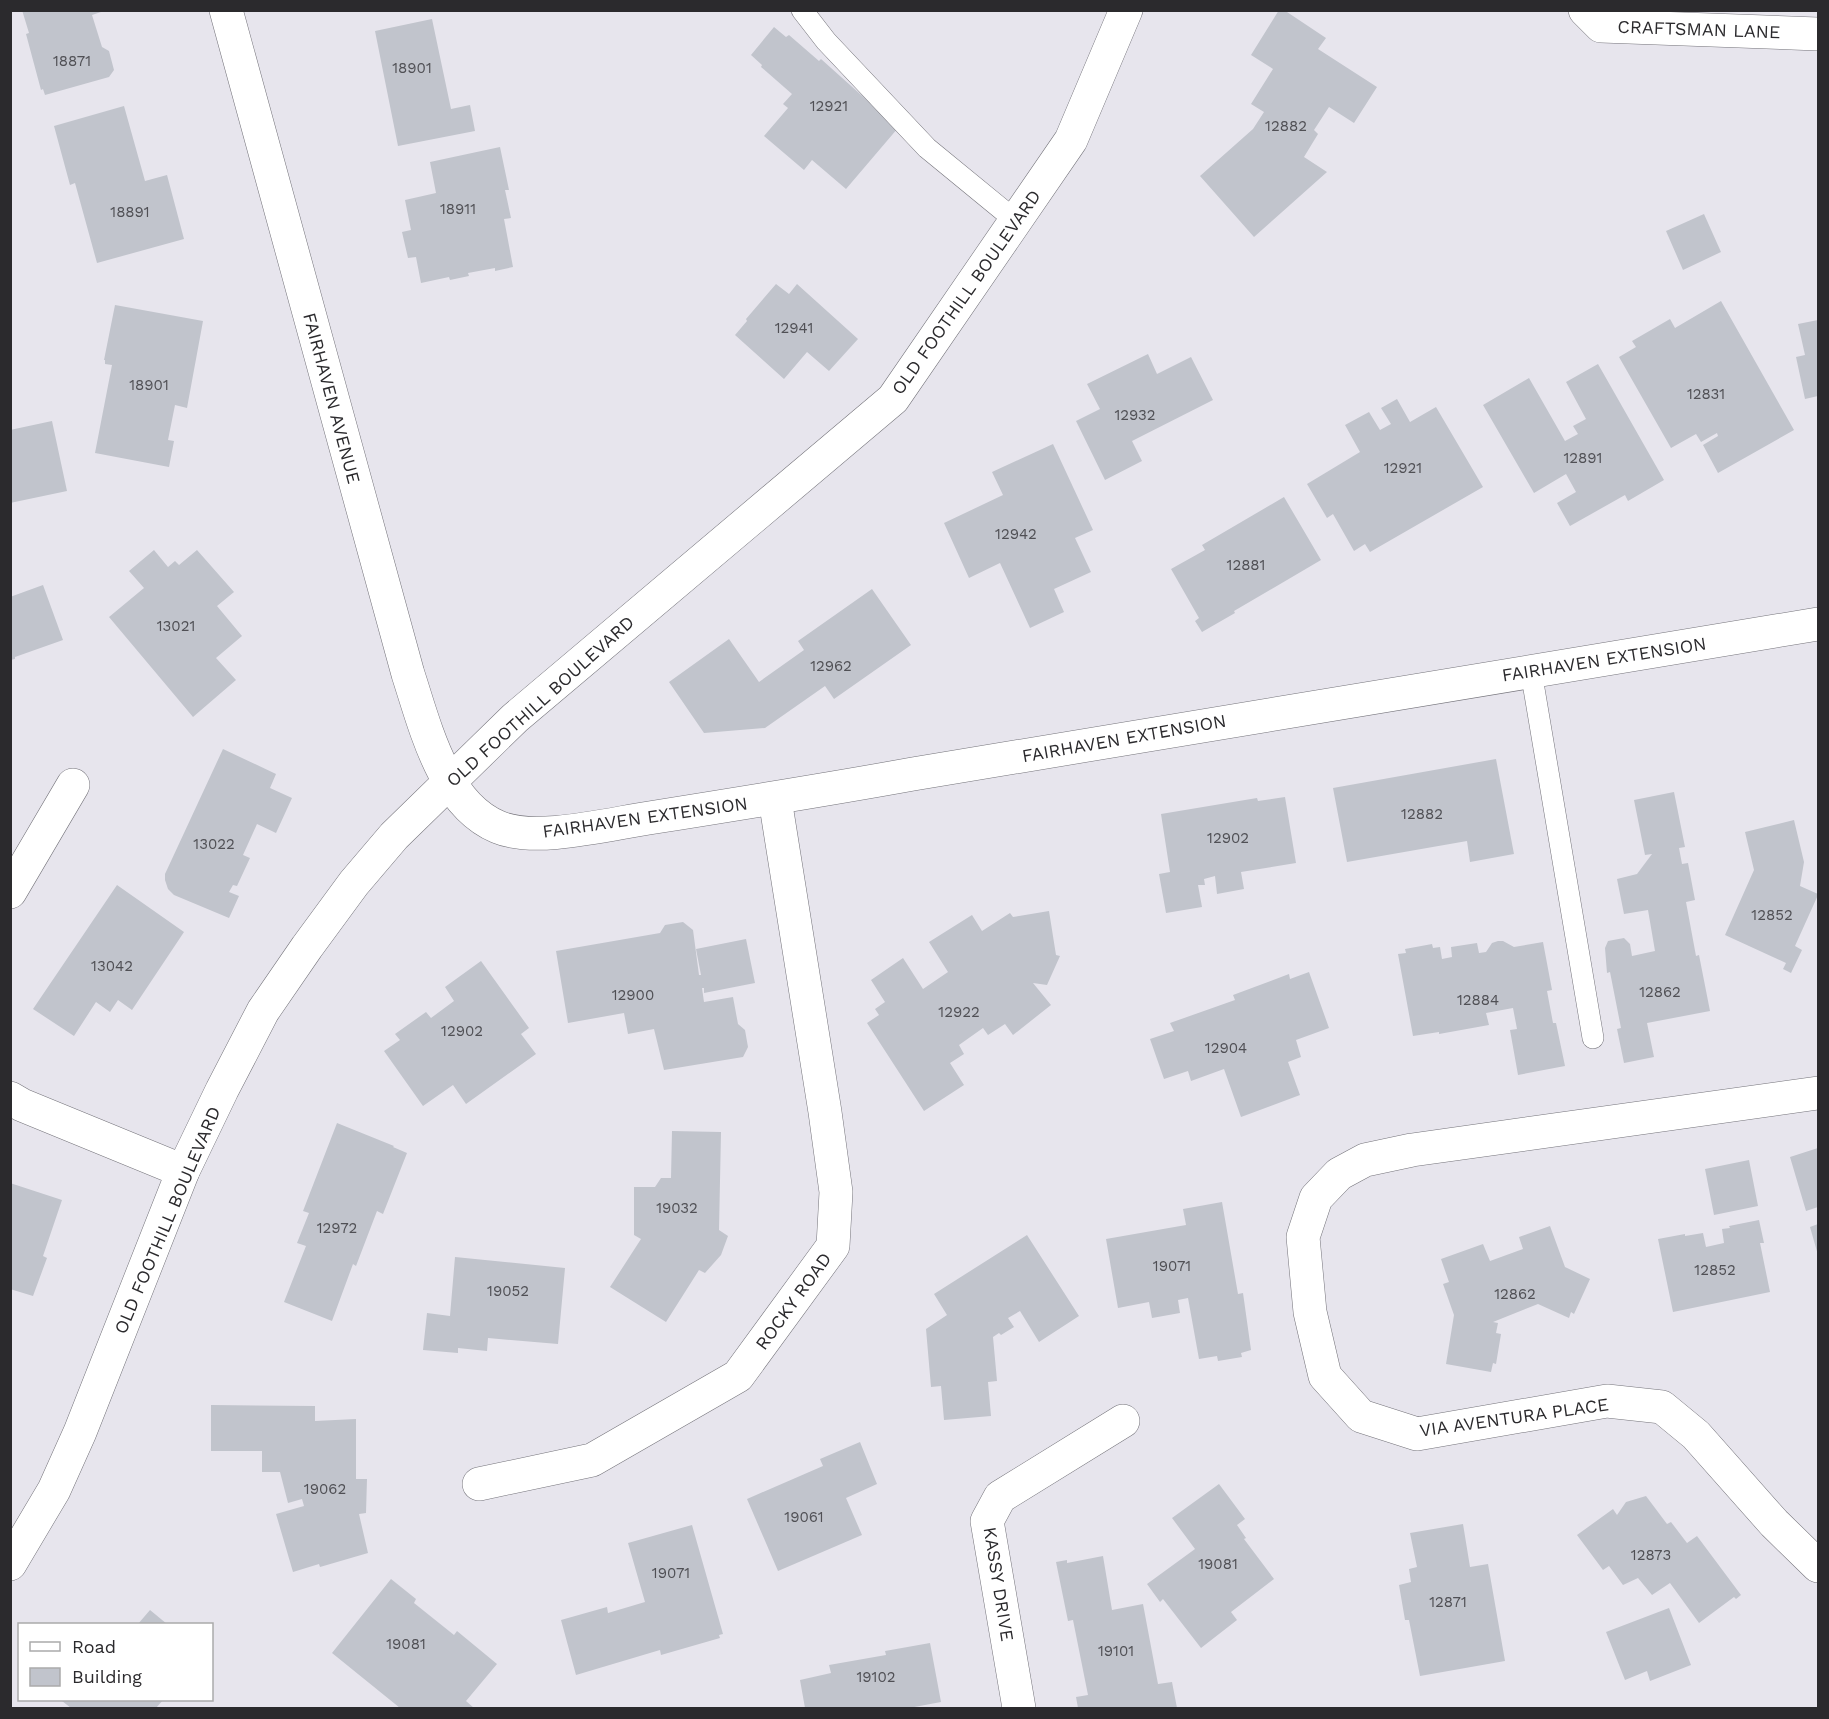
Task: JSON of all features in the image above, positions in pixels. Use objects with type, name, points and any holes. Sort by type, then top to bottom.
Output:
[{"type":"street","name":"FAIRHAVEN AVENUE","points":[[226,10],[408,674],[429,737],[448,782]]},
{"type":"street","name":"OLD FOOTHILL BOULEVARD","points":[[10,1564],[54,1490],[80,1432],[183,1171],[263,1011],[307,946],[354,883],[394,836],[515,718],[893,399],[1071,140],[1126,10]]},
{"type":"street","name":"CRAFTSMAN LANE","points":[[1585,10],[1600,26],[1818,34]]},
{"type":"street","name":"FAIRHAVEN EXTENSION","points":[[448,782],[477,816],[501,829],[542,834],[775,799],[1055,750],[1818,624]]},
{"type":"street","points":[[10,892],[73,785]]},
{"type":"street","name":"ROCKY ROAD","points":[[479,1484],[592,1460],[738,1376],[832,1246],[836,1192],[775,799]]},
{"type":"street","name":"VIA AVENTURA PLACE","points":[[1818,1093],[1412,1150],[1365,1160],[1339,1174],[1316,1198],[1303,1237],[1310,1312],[1325,1376],[1361,1416],[1417,1434],[1607,1401],[1662,1407],[1696,1435],[1774,1523],[1818,1566]]},
{"type":"street","points":[[10,1098],[183,1171]]},
{"type":"street","name":"KASSY DRIVE","points":[[1019,1708],[987,1521],[1000,1497],[1123,1421]]},
{"type":"lane","points":[[802,10],[826,41],[927,148],[1016,221]]},
{"type":"lane","points":[[1531,671],[1593,1038]]},
{"type":"building","points":[[22,10],[107,10],[92,15],[102,47],[109,51],[114,70],[109,77],[45,95],[43,89],[41,90]]},
{"type":"building","points":[[1279,10],[1284,10],[1326,38],[1318,49],[1377,87],[1354,123],[1329,107],[1314,130],[1318,134],[1304,157],[1327,172],[1254,237],[1200,176],[1253,129],[1264,112],[1251,104],[1273,69],[1251,55]]},
{"type":"building","points":[[432,19],[451,109],[470,105],[475,131],[398,146],[375,31]]},
{"type":"building","points":[[774,27],[786,37],[789,35],[819,61],[821,59],[898,128],[846,189],[812,160],[804,170],[764,136],[788,108],[783,104],[792,94],[761,67],[762,65],[751,55]]},
{"type":"building","points":[[124,106],[145,181],[167,175],[184,239],[97,263],[75,183],[70,185],[54,126]]},
{"type":"building","points":[[500,147],[509,190],[505,190],[511,218],[504,219],[513,267],[495,271],[495,268],[468,273],[469,276],[450,280],[449,277],[421,283],[416,257],[408,258],[402,232],[411,230],[405,200],[436,193],[430,162]]},
{"type":"building","points":[[1704,214],[1721,252],[1683,270],[1666,231]]},
{"type":"building","points":[[776,284],[789,294],[797,284],[858,339],[829,371],[807,352],[784,379],[735,335]]},
{"type":"building","points":[[1721,301],[1794,430],[1718,473],[1703,445],[1718,436],[1717,433],[1701,442],[1696,434],[1671,448],[1619,357],[1636,347],[1632,341],[1670,319],[1675,328]]},
{"type":"building","points":[[115,305],[203,321],[187,408],[175,405],[168,440],[174,441],[169,467],[95,453],[112,365],[105,364],[104,360]]},
{"type":"building","points":[[1818,320],[1818,396],[1805,399],[1796,357],[1805,355],[1798,324]]},
{"type":"building","points":[[1148,354],[1157,374],[1191,357],[1213,400],[1132,441],[1142,461],[1105,480],[1076,421],[1100,409],[1087,384]]},
{"type":"building","points":[[1598,364],[1664,480],[1628,501],[1625,495],[1570,526],[1557,503],[1576,492],[1566,474],[1534,493],[1483,405],[1529,378],[1565,441],[1578,434],[1573,426],[1586,419],[1566,382]]},
{"type":"building","points":[[1397,399],[1410,422],[1436,407],[1483,487],[1370,552],[1365,544],[1354,551],[1333,514],[1327,518],[1307,484],[1360,452],[1345,425],[1369,412],[1380,430],[1391,424],[1381,408]]},
{"type":"building","points":[[52,421],[67,491],[10,503],[10,430]]},
{"type":"building","points":[[1053,444],[1093,530],[1075,538],[1091,572],[1054,589],[1064,612],[1030,628],[1000,563],[969,578],[944,523],[1003,495],[992,472]]},
{"type":"building","points":[[1284,497],[1321,560],[1202,632],[1195,621],[1199,618],[1171,569],[1205,550],[1202,545]]},
{"type":"building","points":[[154,550],[168,567],[175,561],[179,565],[197,550],[234,592],[217,606],[242,636],[216,658],[236,680],[193,717],[109,617],[144,588],[129,571]]},
{"type":"building","points":[[43,585],[63,640],[10,660],[10,597]]},
{"type":"building","points":[[872,589],[911,645],[834,699],[825,686],[765,728],[704,733],[669,682],[729,639],[759,682],[804,650],[798,641]]},
{"type":"building","points":[[223,749],[276,774],[270,788],[292,798],[276,833],[257,824],[243,855],[250,858],[237,886],[233,885],[229,892],[239,896],[229,918],[174,895],[168,889],[165,880],[165,874]]},
{"type":"building","points":[[1496,759],[1514,854],[1470,862],[1467,841],[1347,862],[1333,788]]},
{"type":"building","points":[[1674,792],[1685,847],[1679,848],[1682,864],[1688,863],[1695,900],[1686,902],[1696,956],[1699,955],[1710,1011],[1647,1023],[1654,1057],[1624,1063],[1617,1029],[1621,1028],[1610,972],[1607,973],[1605,948],[1608,941],[1624,938],[1630,944],[1632,956],[1655,951],[1648,910],[1624,914],[1617,879],[1637,874],[1652,854],[1645,855],[1634,800]]},
{"type":"building","points":[[1285,797],[1296,863],[1241,872],[1244,889],[1217,894],[1215,876],[1204,879],[1205,885],[1198,885],[1202,907],[1166,913],[1159,874],[1170,872],[1161,814],[1257,798],[1258,801]]},
{"type":"building","points":[[1794,820],[1804,862],[1800,886],[1818,895],[1795,946],[1802,950],[1791,973],[1783,969],[1786,963],[1725,935],[1754,870],[1745,832]]},
{"type":"building","points":[[117,885],[184,932],[132,1010],[118,1000],[110,1012],[96,1002],[74,1036],[33,1009]]},
{"type":"building","points":[[1049,911],[1056,955],[1060,956],[1047,985],[1033,983],[1051,1005],[1013,1035],[1005,1024],[988,1035],[983,1028],[959,1045],[964,1054],[950,1063],[964,1085],[924,1111],[867,1023],[879,1015],[875,1009],[885,1002],[871,980],[903,958],[923,989],[948,972],[929,942],[972,915],[982,931],[1010,913],[1013,917]]},
{"type":"building","points":[[683,922],[693,930],[699,975],[701,975],[696,949],[746,939],[755,983],[704,993],[704,988],[702,988],[704,1002],[733,997],[738,1024],[745,1030],[748,1047],[743,1057],[664,1070],[654,1029],[628,1034],[624,1013],[568,1023],[556,951],[660,933],[665,925]]},
{"type":"building","points":[[1498,941],[1514,947],[1543,942],[1552,990],[1547,991],[1565,1066],[1518,1075],[1510,1030],[1517,1029],[1513,1008],[1486,1013],[1489,1025],[1413,1036],[1398,954],[1406,953],[1405,949],[1432,944],[1433,948],[1440,947],[1442,959],[1452,957],[1451,947],[1477,943],[1479,953],[1486,952],[1492,943]]},
{"type":"building","points":[[481,961],[529,1028],[521,1034],[536,1054],[466,1104],[453,1085],[423,1106],[384,1051],[400,1040],[395,1034],[426,1012],[431,1018],[454,1001],[445,987]]},
{"type":"building","points":[[1309,972],[1329,1028],[1296,1040],[1301,1057],[1288,1062],[1300,1095],[1241,1117],[1224,1069],[1191,1081],[1188,1071],[1164,1079],[1150,1039],[1174,1031],[1170,1023],[1235,1000],[1233,995],[1289,974],[1290,979]]},
{"type":"building","points":[[337,1123],[407,1153],[383,1214],[377,1211],[356,1266],[353,1264],[332,1321],[284,1302],[306,1246],[297,1243],[309,1213],[303,1211]]},
{"type":"building","points":[[672,1131],[721,1132],[719,1230],[728,1236],[721,1255],[705,1273],[699,1270],[666,1322],[610,1287],[641,1239],[634,1235],[634,1187],[655,1187],[661,1178],[671,1178]]},
{"type":"building","points":[[1818,1148],[1818,1207],[1806,1211],[1790,1157]]},
{"type":"building","points":[[1749,1160],[1758,1206],[1714,1215],[1705,1169]]},
{"type":"building","points":[[10,1183],[62,1200],[43,1256],[47,1258],[33,1296],[10,1289]]},
{"type":"building","points":[[1222,1202],[1238,1294],[1243,1293],[1251,1350],[1241,1353],[1242,1357],[1218,1361],[1217,1356],[1199,1359],[1188,1298],[1178,1300],[1180,1313],[1152,1318],[1149,1302],[1118,1308],[1106,1239],[1186,1225],[1183,1209]]},
{"type":"building","points":[[1759,1220],[1764,1243],[1760,1243],[1770,1292],[1673,1312],[1658,1239],[1703,1233],[1706,1247],[1724,1243],[1722,1229]]},
{"type":"building","points":[[1818,1224],[1818,1255],[1810,1227]]},
{"type":"building","points":[[1550,1226],[1565,1267],[1590,1279],[1574,1314],[1571,1312],[1569,1318],[1538,1304],[1493,1322],[1498,1323],[1496,1333],[1501,1334],[1496,1364],[1493,1363],[1491,1372],[1446,1364],[1454,1315],[1443,1284],[1449,1282],[1441,1259],[1483,1244],[1490,1261],[1523,1249],[1519,1237]]},
{"type":"building","points":[[1027,1235],[1079,1316],[1039,1342],[1020,1311],[1008,1318],[1014,1327],[993,1337],[997,1381],[988,1382],[991,1416],[944,1420],[941,1386],[931,1387],[926,1329],[947,1315],[934,1294]]},
{"type":"building","points":[[455,1257],[565,1268],[558,1344],[488,1338],[487,1351],[458,1348],[458,1353],[423,1350],[427,1313],[450,1316]]},
{"type":"building","points":[[211,1405],[315,1406],[315,1421],[356,1419],[356,1479],[367,1479],[366,1513],[359,1514],[368,1553],[293,1572],[276,1514],[304,1506],[302,1499],[288,1503],[280,1472],[262,1472],[262,1451],[211,1451]]},
{"type":"building","points":[[860,1442],[877,1484],[846,1498],[862,1535],[778,1571],[747,1499],[823,1466],[820,1459]]},
{"type":"building","points":[[1219,1484],[1245,1519],[1237,1525],[1246,1538],[1244,1539],[1274,1579],[1231,1612],[1237,1620],[1201,1648],[1163,1599],[1160,1602],[1147,1584],[1195,1549],[1172,1518]]},
{"type":"building","points":[[1646,1496],[1667,1524],[1671,1522],[1687,1543],[1697,1536],[1741,1595],[1736,1599],[1734,1597],[1699,1623],[1670,1583],[1652,1595],[1638,1578],[1623,1585],[1609,1566],[1603,1570],[1577,1535],[1613,1509],[1617,1515],[1626,1502]]},
{"type":"building","points":[[1463,1524],[1470,1567],[1488,1564],[1505,1661],[1420,1676],[1409,1620],[1405,1620],[1399,1585],[1411,1582],[1409,1569],[1417,1567],[1410,1533]]},
{"type":"building","points":[[692,1525],[723,1634],[719,1635],[720,1638],[661,1655],[660,1650],[576,1675],[561,1620],[607,1607],[608,1613],[645,1602],[628,1543]]},
{"type":"building","points":[[1103,1556],[1112,1610],[1143,1604],[1158,1684],[1172,1682],[1177,1708],[1078,1708],[1076,1697],[1088,1695],[1073,1620],[1068,1621],[1056,1562],[1067,1560],[1067,1563]]},
{"type":"building","points":[[391,1579],[416,1599],[414,1603],[454,1635],[457,1631],[497,1664],[466,1701],[474,1708],[400,1708],[332,1653]]},
{"type":"building","points":[[1669,1608],[1691,1665],[1650,1681],[1647,1671],[1625,1680],[1606,1632]]},
{"type":"building","points":[[150,1610],[166,1623],[139,1623]]},
{"type":"building","points":[[930,1643],[941,1702],[909,1708],[805,1708],[800,1680],[831,1673],[829,1665],[886,1655],[885,1651]]},
{"type":"building","points":[[62,1701],[162,1701],[156,1708],[71,1708]]}]
